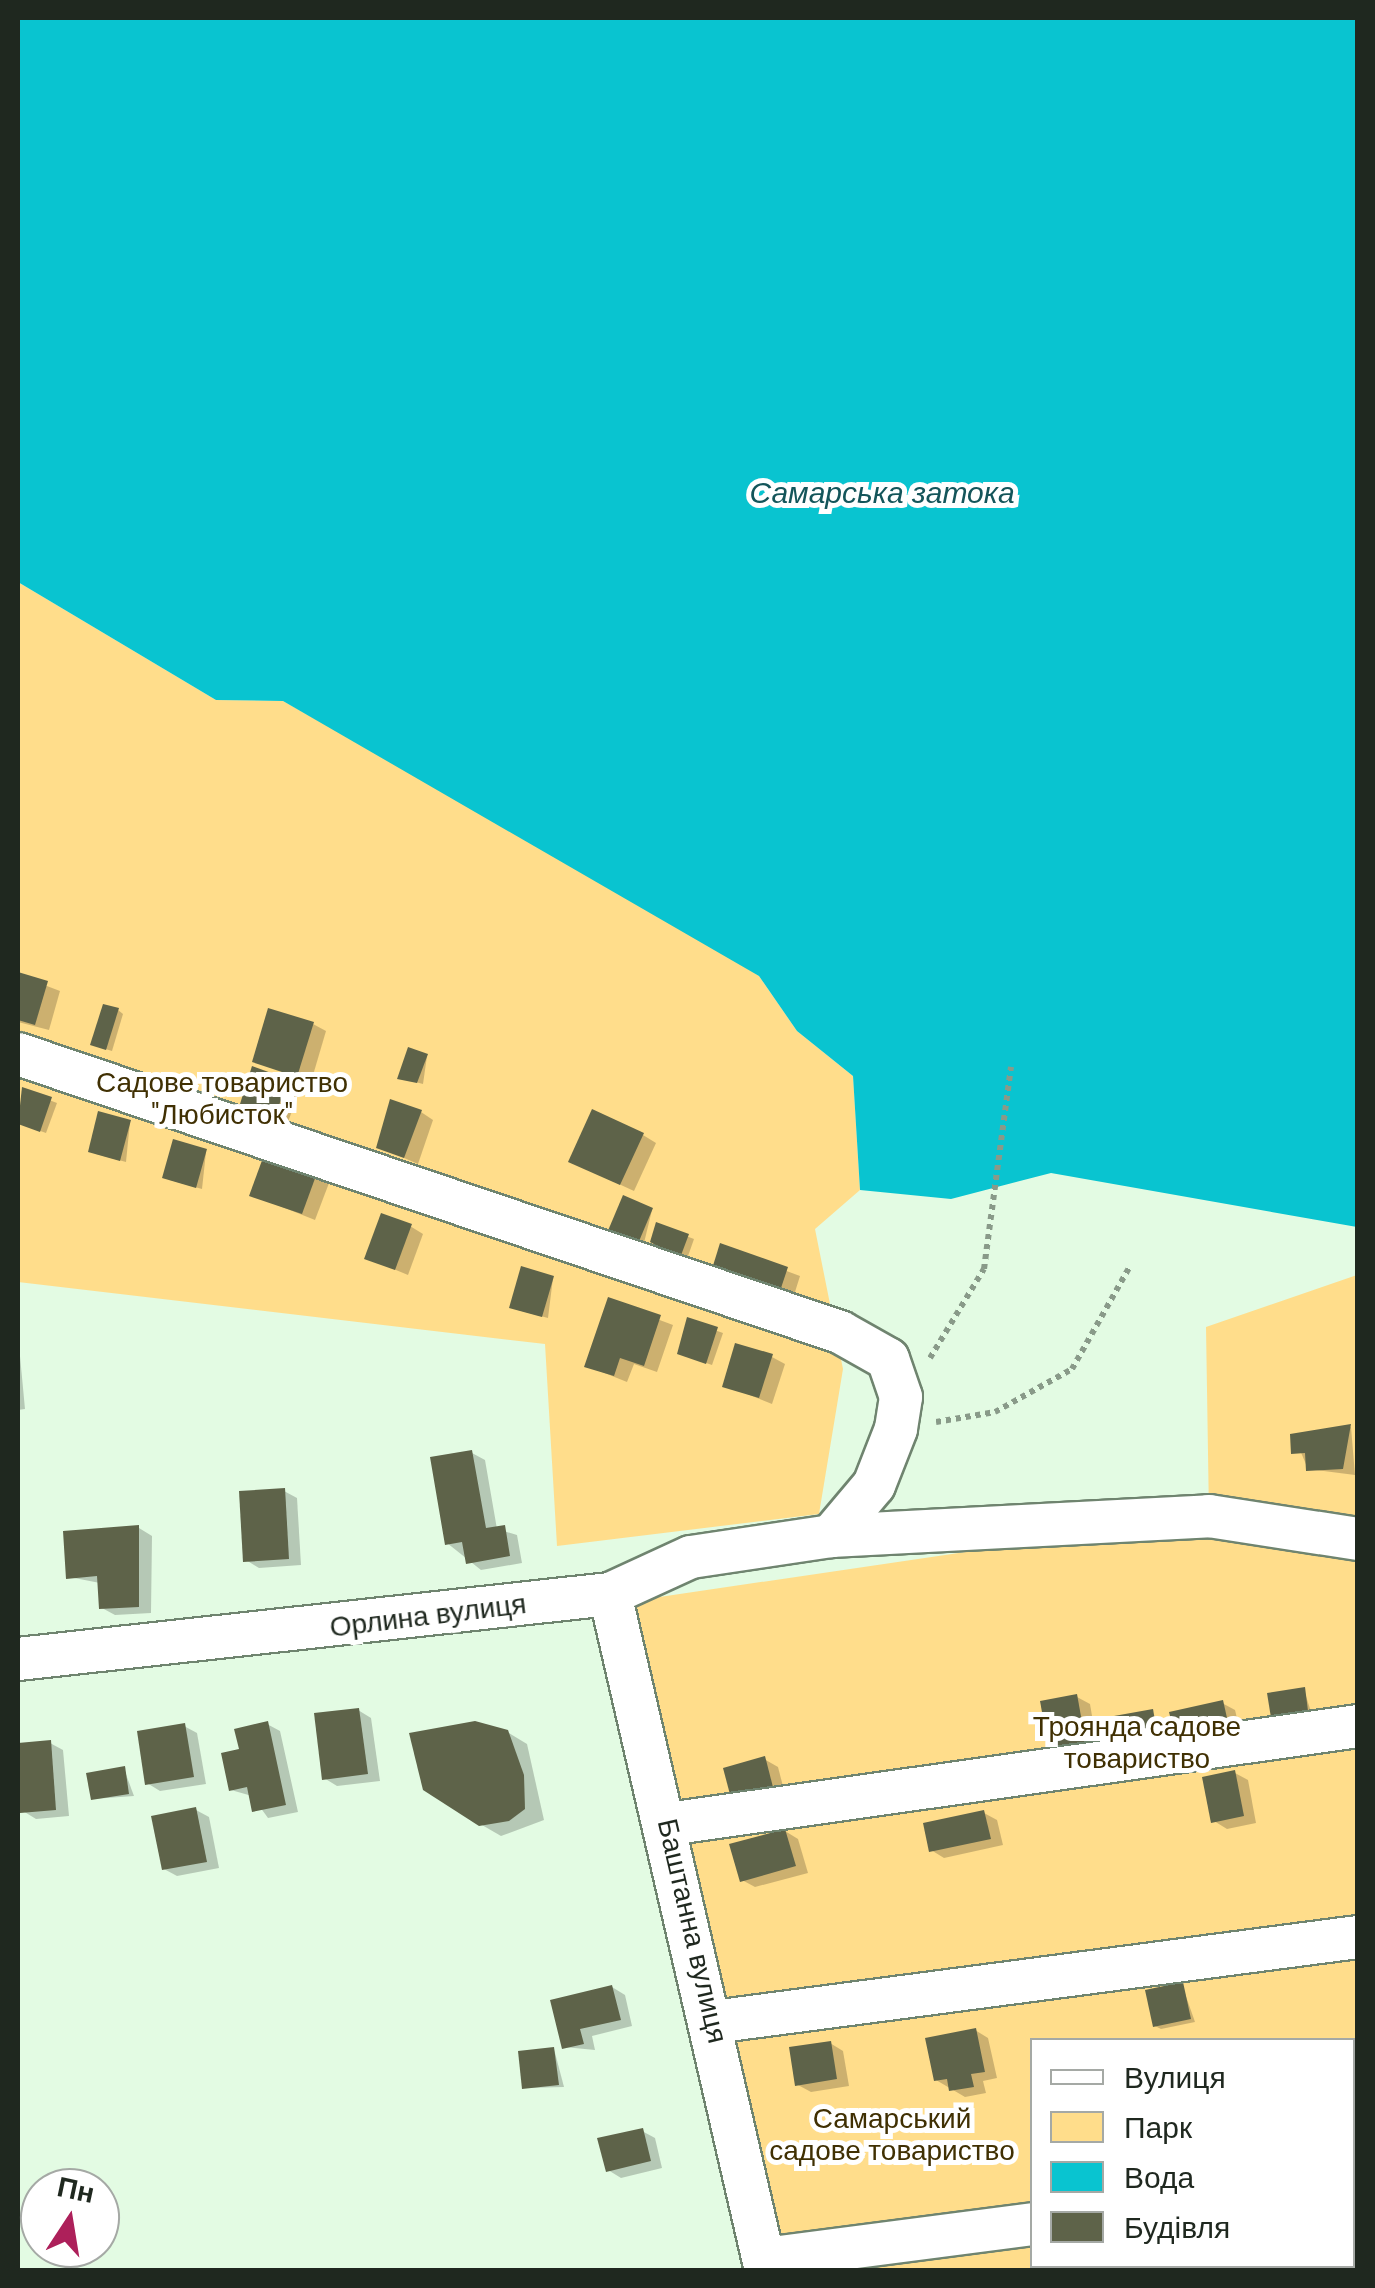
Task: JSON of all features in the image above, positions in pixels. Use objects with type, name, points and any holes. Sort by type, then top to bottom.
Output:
[{"type":"street","points":[[18,1054],[840,1332],[888,1360],[898,1413],[874,1485],[831,1536]]},
{"type":"street","name":"Орлина вулиця","points":[[18,1659],[610,1594],[692,1557],[831,1536],[1209,1516],[1358,1539]]},
{"type":"street","name":"Баштанна вулиця","points":[[610,1594],[668,1824],[765,2265]]},
{"type":"street","points":[[668,1824],[1358,1726]]},
{"type":"street","points":[[712,2022],[1358,1937]]},
{"type":"street","points":[[765,2265],[1030,2224]]},
{"type":"path","points":[[898,1413],[957,1326],[984,1269],[1011,1068]]},
{"type":"path","points":[[898,1413],[995,1412],[1072,1369],[1130,1268]]},
{"type":"green space","name":"Садове товариство \"Любисток\"","points":[[18,582],[216,700],[283,701],[658,911],[759,976],[797,1031],[853,1076],[860,1190],[815,1229],[843,1369],[819,1514],[557,1546],[545,1344],[18,1282]]},
{"type":"green space","name":"Троянда садове товариство","points":[[1357,1275],[1357,1928],[724,2017],[619,1603],[1209,1516],[1206,1327]]},
{"type":"green space","name":"Самарський садове товариство","points":[[1357,1931],[1357,2270],[775,2270],[730,2021]]},
{"type":"water","name":"Самарська затока","points":[[18,18],[1357,18],[1357,1227],[1051,1173],[951,1199],[860,1190],[853,1076],[797,1031],[759,976],[283,701],[216,700],[18,582]]},
{"type":"building","points":[[18,972],[48,981],[35,1025],[18,1020]]},
{"type":"building","points":[[103,1004],[119,1008],[106,1050],[90,1045]]},
{"type":"building","points":[[268,1008],[314,1022],[297,1077],[252,1062]]},
{"type":"building","points":[[408,1047],[428,1054],[417,1083],[397,1079]]},
{"type":"building","points":[[252,1066],[288,1079],[275,1117],[240,1104]]},
{"type":"building","points":[[22,1087],[52,1097],[40,1132],[18,1124]]},
{"type":"building","points":[[390,1099],[422,1110],[404,1158],[376,1148]]},
{"type":"building","points":[[592,1109],[644,1133],[620,1185],[568,1162]]},
{"type":"building","points":[[98,1111],[131,1120],[120,1161],[88,1152]]},
{"type":"building","points":[[173,1139],[207,1149],[196,1188],[162,1178]]},
{"type":"building","points":[[264,1155],[317,1173],[302,1214],[249,1196]]},
{"type":"building","points":[[623,1195],[653,1208],[637,1246],[607,1233]]},
{"type":"building","points":[[381,1213],[412,1224],[395,1270],[364,1259]]},
{"type":"building","points":[[656,1222],[689,1234],[680,1258],[650,1242]]},
{"type":"building","points":[[720,1243],[788,1267],[775,1306],[708,1282]]},
{"type":"building","points":[[521,1266],[554,1276],[542,1317],[509,1308]]},
{"type":"building","points":[[608,1297],[661,1315],[644,1366],[620,1358],[614,1376],[584,1367]]},
{"type":"building","points":[[687,1317],[718,1327],[706,1364],[677,1354]]},
{"type":"building","points":[[735,1343],[773,1354],[759,1398],[722,1387]]},
{"type":"building","points":[[1351,1424],[1343,1469],[1306,1471],[1305,1453],[1291,1454],[1290,1434]]},
{"type":"building","points":[[472,1450],[486,1528],[505,1525],[510,1556],[466,1564],[462,1542],[445,1545],[430,1457]]},
{"type":"building","points":[[285,1488],[289,1559],[243,1562],[239,1491]]},
{"type":"building","points":[[139,1525],[139,1607],[99,1609],[97,1576],[66,1579],[63,1531]]},
{"type":"building","points":[[1305,1687],[1309,1719],[1272,1724],[1267,1693]]},
{"type":"building","points":[[1077,1694],[1087,1750],[1050,1756],[1040,1701]]},
{"type":"building","points":[[1223,1700],[1231,1736],[1178,1748],[1169,1712]]},
{"type":"building","points":[[359,1708],[368,1774],[322,1780],[314,1713]]},
{"type":"building","points":[[1153,1709],[1159,1743],[1120,1750],[1114,1716]]},
{"type":"building","points":[[268,1721],[286,1805],[252,1812],[247,1787],[229,1791],[221,1753],[239,1749],[234,1729]]},
{"type":"building","points":[[475,1721],[508,1730],[524,1775],[525,1809],[509,1821],[479,1826],[423,1790],[409,1733]]},
{"type":"building","points":[[185,1723],[194,1777],[145,1785],[137,1731]]},
{"type":"building","points":[[51,1740],[56,1810],[20,1813],[18,1743]]},
{"type":"building","points":[[765,1756],[774,1791],[732,1802],[723,1768]]},
{"type":"building","points":[[125,1766],[129,1794],[91,1800],[86,1773]]},
{"type":"building","points":[[1235,1770],[1244,1816],[1211,1823],[1202,1777]]},
{"type":"building","points":[[196,1807],[207,1862],[162,1870],[151,1816]]},
{"type":"building","points":[[984,1810],[991,1839],[929,1852],[923,1823]]},
{"type":"building","points":[[785,1829],[796,1866],[740,1882],[729,1844]]},
{"type":"building","points":[[1183,1982],[1191,2019],[1153,2027],[1145,1990]]},
{"type":"building","points":[[612,1985],[621,2020],[580,2029],[584,2044],[562,2049],[550,2000]]},
{"type":"building","points":[[976,2028],[985,2072],[971,2074],[974,2087],[949,2091],[947,2079],[934,2081],[925,2038]]},
{"type":"building","points":[[831,2041],[837,2079],[795,2086],[789,2047]]},
{"type":"building","points":[[554,2047],[559,2085],[522,2089],[518,2051]]},
{"type":"building","points":[[643,2128],[651,2161],[606,2172],[597,2138]]},
{"type":"building","points":[[1358,2229],[1358,2270],[1338,2270],[1355,2268]]}]
